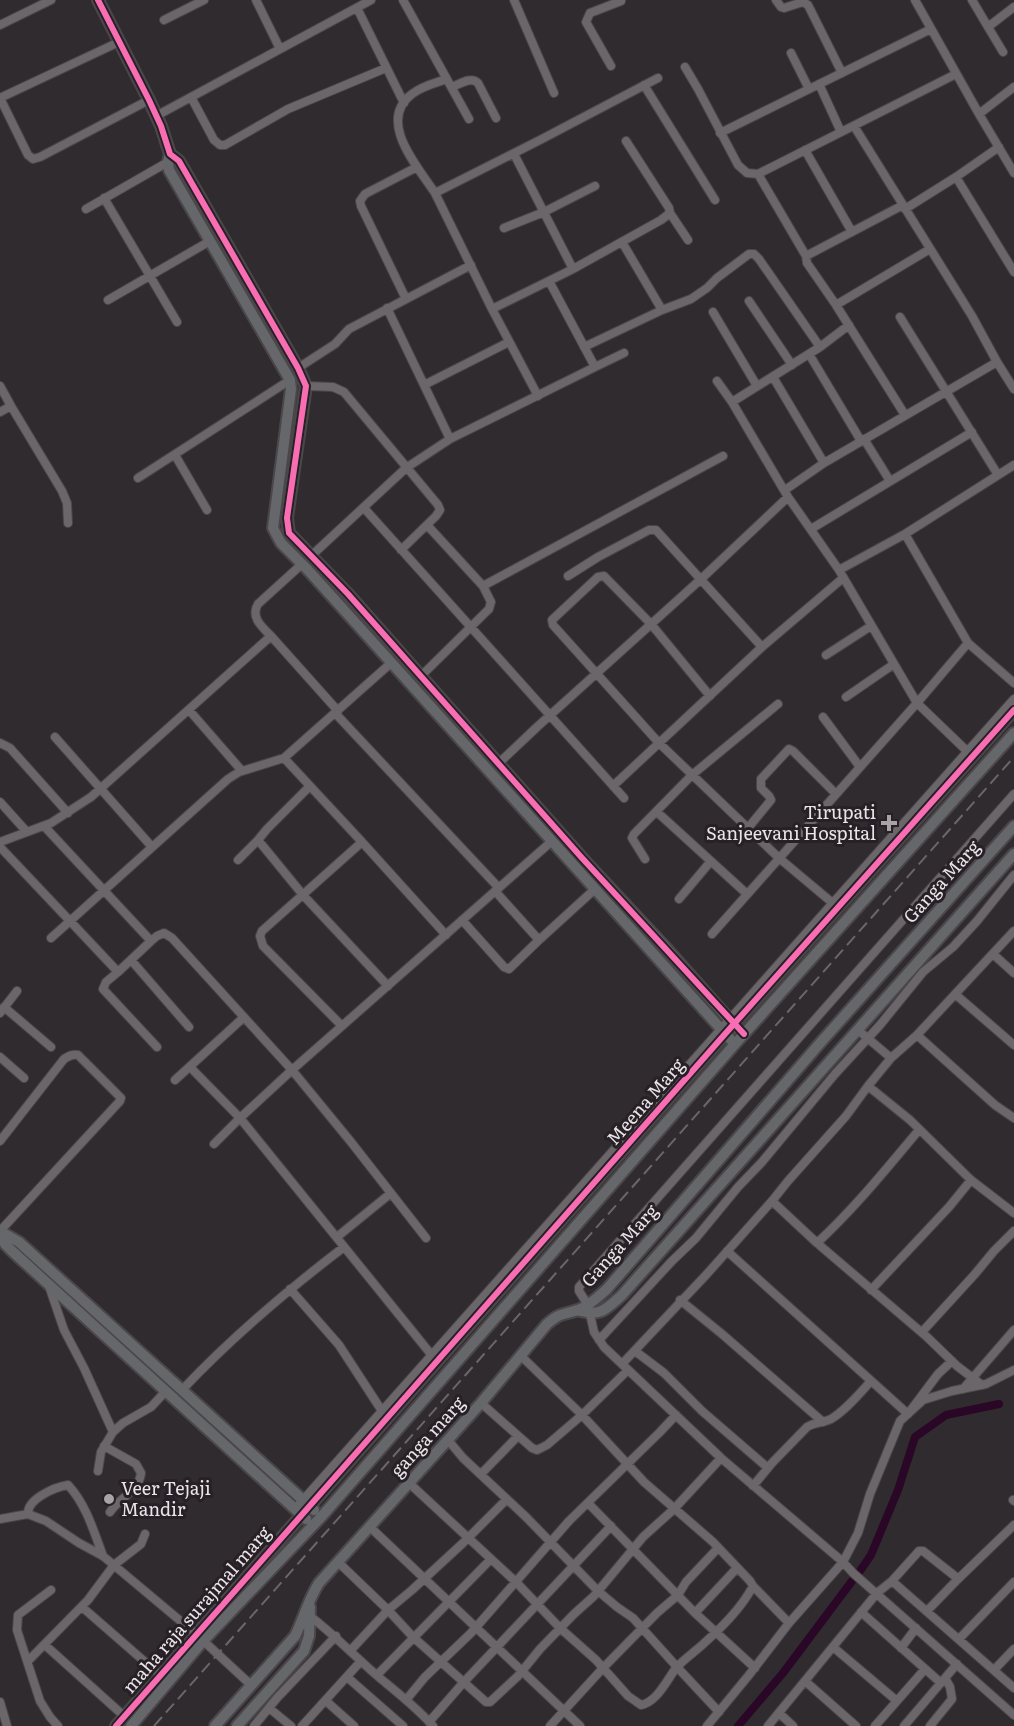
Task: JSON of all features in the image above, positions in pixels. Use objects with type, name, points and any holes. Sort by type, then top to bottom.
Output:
[{"type":"street","points":[[0,26],[51,0]]},
{"type":"street","points":[[98,0],[156,116],[169,158],[168,170],[290,380],[291,389],[273,528],[281,543],[735,1044],[1014,733]]},
{"type":"street","points":[[164,20],[204,0]]},
{"type":"street","points":[[256,0],[280,49]]},
{"type":"street","points":[[156,116],[372,0]]},
{"type":"street","points":[[403,0],[469,119]]},
{"type":"street","points":[[514,0],[554,93]]},
{"type":"street","points":[[611,66],[586,22],[590,14],[621,0]]},
{"type":"street","points":[[776,0],[784,8],[803,2],[808,5],[842,73]]},
{"type":"street","points":[[915,0],[1014,173]]},
{"type":"street","points":[[972,0],[1003,52]]},
{"type":"street","points":[[988,27],[1014,7]]},
{"type":"street","points":[[357,8],[404,103]]},
{"type":"street","points":[[720,134],[931,29]]},
{"type":"street","points":[[119,42],[0,98],[3,113],[28,155],[33,159],[149,100]]},
{"type":"street","points":[[791,53],[809,89]]},
{"type":"street","points":[[685,67],[738,165],[747,173],[758,174],[956,74]]},
{"type":"street","points":[[191,97],[214,140],[220,145],[225,145],[288,109],[386,68]]},
{"type":"street","points":[[435,193],[658,78]]},
{"type":"street","points":[[447,79],[428,85],[412,94],[404,103],[397,125],[405,147],[435,193],[538,396]]},
{"type":"street","points":[[452,87],[475,80],[496,118]]},
{"type":"street","points":[[819,84],[841,132]]},
{"type":"street","points":[[644,85],[715,200]]},
{"type":"street","points":[[979,114],[1014,87]]},
{"type":"street","points":[[854,126],[972,316],[1014,389]]},
{"type":"street","points":[[626,141],[688,240]]},
{"type":"street","points":[[806,256],[904,207],[956,177],[999,147]]},
{"type":"street","points":[[805,150],[852,232]]},
{"type":"street","points":[[514,154],[573,269]]},
{"type":"street","points":[[86,209],[169,158],[179,161],[298,368],[306,386],[287,518],[289,533],[348,594],[744,1034]]},
{"type":"street","points":[[406,299],[360,201],[365,194],[417,167]]},
{"type":"street","points":[[758,174],[806,256],[807,263],[905,415]]},
{"type":"street","points":[[956,177],[1014,272]]},
{"type":"street","points":[[504,228],[544,212],[596,186]]},
{"type":"street","points":[[104,198],[177,322]]},
{"type":"street","points":[[492,309],[573,269],[670,213]]},
{"type":"street","points":[[108,300],[210,241]]},
{"type":"street","points":[[622,242],[662,310]]},
{"type":"street","points":[[836,305],[930,249]]},
{"type":"street","points":[[584,347],[662,310],[691,299],[749,254],[754,254],[759,259],[820,347]]},
{"type":"street","points":[[298,368],[335,344],[349,329],[471,265]]},
{"type":"street","points":[[549,281],[595,367]]},
{"type":"street","points":[[749,301],[792,365]]},
{"type":"street","points":[[387,308],[450,439]]},
{"type":"street","points":[[713,312],[757,386]]},
{"type":"street","points":[[900,317],[998,475]]},
{"type":"street","points":[[732,402],[820,347],[849,325]]},
{"type":"street","points":[[424,385],[509,342]]},
{"type":"street","points":[[539,940],[497,890],[336,712],[258,621],[254,613],[258,604],[406,468],[450,439],[624,353]]},
{"type":"street","points":[[808,354],[890,481]]},
{"type":"street","points":[[499,763],[700,580],[786,494],[824,463],[997,362]]},
{"type":"street","points":[[773,377],[824,463]]},
{"type":"street","points":[[138,478],[290,380]]},
{"type":"street","points":[[717,381],[732,402],[786,494],[843,578],[917,703],[984,767]]},
{"type":"street","points":[[0,386],[62,490],[67,503],[68,523]]},
{"type":"street","points":[[306,386],[333,387],[344,392],[438,505],[440,510],[436,516],[401,550]]},
{"type":"street","points":[[0,412],[11,406]]},
{"type":"street","points":[[811,529],[972,432]]},
{"type":"street","points":[[175,455],[207,510]]},
{"type":"street","points":[[483,586],[723,456]]},
{"type":"street","points":[[838,570],[905,534],[1014,465]]},
{"type":"street","points":[[364,508],[624,798]]},
{"type":"street","points":[[421,676],[471,628],[490,607],[491,602],[483,586],[427,525]]},
{"type":"street","points":[[568,576],[649,530],[656,530],[762,646]]},
{"type":"street","points":[[905,534],[968,643],[1014,683]]},
{"type":"street","points":[[710,696],[651,624],[604,576],[598,577],[554,617],[553,625],[659,743],[779,858],[849,917]]},
{"type":"street","points":[[613,786],[762,646],[843,578]]},
{"type":"street","points":[[826,655],[871,626]]},
{"type":"street","points":[[0,842],[44,826],[68,813],[100,789],[271,636]]},
{"type":"street","points":[[712,934],[968,643]]},
{"type":"street","points":[[51,938],[228,779],[242,771],[284,758],[391,663]]},
{"type":"street","points":[[846,697],[894,664]]},
{"type":"street","points":[[970,754],[1014,699]]},
{"type":"street","points":[[645,859],[632,838],[634,834],[692,775],[778,704]]},
{"type":"street","points":[[189,710],[242,771]]},
{"type":"street","name":"Meena Marg","points":[[303,1508],[731,1022],[970,754],[1014,710]]},
{"type":"street","points":[[823,717],[860,767]]},
{"type":"street","points":[[55,737],[152,847]]},
{"type":"street","points":[[0,742],[10,748],[68,813]]},
{"type":"street","points":[[747,828],[771,800],[760,788],[761,779],[789,750],[793,751],[836,794]]},
{"type":"street","points":[[284,758],[446,935]]},
{"type":"street","points":[[238,860],[310,786]]},
{"type":"street","points":[[1014,794],[579,1287],[579,1292],[589,1310],[594,1332],[625,1367],[721,1458],[843,1562],[1014,1714]]},
{"type":"street","points":[[0,802],[27,832]]},
{"type":"street","points":[[657,812],[747,894]]},
{"type":"street","points":[[44,826],[151,941]]},
{"type":"street","name":"Ganga Marg","points":[[589,1310],[821,1042],[1014,826]]},
{"type":"street","points":[[258,840],[303,895],[388,986]]},
{"type":"street","points":[[214,1144],[292,1070],[552,841]]},
{"type":"street","points":[[342,1026],[262,946],[260,936],[262,931],[362,842]]},
{"type":"street","points":[[0,847],[118,972]]},
{"type":"street","name":"Ganga Marg","points":[[577,1310],[606,1309],[622,1295],[1014,854]]},
{"type":"street","points":[[679,899],[711,861]]},
{"type":"street","points":[[599,1340],[696,1238],[923,972],[953,947],[977,921],[1014,874],[1006,863]]},
{"type":"street","points":[[462,920],[504,968],[508,969],[595,889]]},
{"type":"street","points":[[481,1403],[532,1449],[541,1449],[582,1415],[680,1300],[727,1251],[846,1116],[891,1058],[917,1035],[1014,931]]},
{"type":"street","points":[[157,1047],[103,989],[106,982],[151,941],[164,933],[170,936],[292,1070],[426,1238]]},
{"type":"street","points":[[993,954],[1014,972]]},
{"type":"street","points":[[131,960],[189,1027]]},
{"type":"street","points":[[17,991],[2,1010],[51,1047]]},
{"type":"street","points":[[955,994],[1014,1045]]},
{"type":"street","points":[[175,1080],[243,1018]]},
{"type":"street","points":[[858,1030],[891,1058]]},
{"type":"street","points":[[917,1035],[995,1105],[1014,1118]]},
{"type":"street","name":"maha raja surajmal marg","points":[[116,1726],[160,1675],[313,1525],[735,1044]]},
{"type":"street","points":[[0,1141],[64,1059],[74,1054],[78,1055],[121,1098],[0,1231]]},
{"type":"street","points":[[0,1057],[24,1078]]},
{"type":"street","points":[[190,1067],[240,1118],[434,1358],[449,1372]]},
{"type":"street","points":[[868,1086],[920,1130],[971,1180],[1014,1213]]},
{"type":"street","points":[[816,1243],[840,1222],[920,1130]]},
{"type":"street","points":[[871,1290],[949,1207],[971,1180]]},
{"type":"street","points":[[337,1237],[391,1193]]},
{"type":"street","points":[[772,1201],[816,1243],[982,1385]]},
{"type":"street","points":[[0,1231],[5,1244],[166,1391],[303,1508],[321,1516]]},
{"type":"street","points":[[0,1231],[20,1242],[182,1390],[303,1508],[313,1525]]},
{"type":"street","points":[[922,1332],[1014,1231]]},
{"type":"street","points":[[182,1390],[217,1353],[290,1289],[344,1247]]},
{"type":"street","points":[[727,1251],[908,1414]]},
{"type":"street","points":[[48,1284],[64,1330],[113,1432]]},
{"type":"street","points":[[290,1289],[339,1346],[382,1411]]},
{"type":"street","points":[[680,1300],[823,1422]]},
{"type":"street","name":"ganga marg","points":[[237,1726],[304,1651],[309,1636],[310,1598],[319,1583],[481,1403],[547,1324],[555,1317],[577,1310]]},
{"type":"street","points":[[963,1389],[1014,1330]]},
{"type":"street","points":[[635,1351],[664,1373],[716,1424],[768,1468]]},
{"type":"street","points":[[520,1355],[582,1415],[644,1482],[718,1548],[789,1623]]},
{"type":"street","points":[[303,1508],[382,1411],[434,1358]]},
{"type":"street","points":[[908,1414],[938,1374],[952,1361]]},
{"type":"street","points":[[707,1726],[789,1623],[843,1562],[858,1533],[870,1494],[900,1420],[923,1400],[982,1385],[1014,1370]]},
{"type":"street","points":[[753,1486],[807,1427],[823,1422],[839,1413],[871,1381]]},
{"type":"street","points":[[98,1471],[104,1446],[113,1432],[123,1423],[151,1407],[166,1391]]},
{"type":"street","points":[[406,1700],[549,1544],[676,1414]]},
{"type":"street","points":[[481,1474],[518,1436]]},
{"type":"street","points":[[448,1440],[463,1458],[526,1517],[549,1544],[598,1592],[643,1628],[719,1712]]},
{"type":"street","points":[[104,1446],[136,1464],[141,1473],[138,1484],[120,1499],[110,1512]]},
{"type":"street","points":[[338,1562],[440,1663],[486,1702],[490,1702],[522,1672],[560,1628],[598,1592],[644,1537],[674,1509],[721,1458]]},
{"type":"street","points":[[409,1483],[516,1582],[628,1696],[641,1705],[646,1704],[666,1686],[677,1667],[716,1633],[747,1597],[753,1586]]},
{"type":"street","points":[[28,1514],[30,1505],[37,1499],[68,1485],[89,1520],[103,1556]]},
{"type":"street","points":[[350,1651],[388,1610],[469,1537],[506,1500]]},
{"type":"street","points":[[588,1503],[695,1613],[755,1668]]},
{"type":"street","name":"maha raja surajmal marg","points":[[131,1726],[303,1508]]},
{"type":"street","points":[[0,1519],[28,1514],[46,1521],[103,1556],[200,1637],[251,1685]]},
{"type":"street","points":[[927,1611],[1014,1525]]},
{"type":"street","points":[[370,1527],[580,1726]]},
{"type":"street","points":[[215,1726],[295,1636],[308,1616],[336,1636],[431,1724],[463,1683],[611,1527]]},
{"type":"street","points":[[28,1661],[95,1593],[114,1565],[138,1546],[146,1534]]},
{"type":"street","points":[[550,1726],[603,1668],[678,1594],[686,1582],[718,1548]]},
{"type":"street","points":[[768,1726],[877,1593],[892,1581],[919,1551],[928,1554],[957,1580]]},
{"type":"street","points":[[377,1675],[491,1559]]},
{"type":"street","points":[[695,1613],[737,1568]]},
{"type":"street","points":[[892,1581],[1014,1688]]},
{"type":"street","points":[[959,1639],[1014,1582]]},
{"type":"street","points":[[51,1590],[18,1615],[17,1630],[40,1701],[50,1718],[58,1726]]},
{"type":"street","points":[[82,1606],[160,1675]]},
{"type":"street","points":[[861,1612],[925,1669],[950,1687],[952,1699],[930,1726]]},
{"type":"street","points":[[901,1648],[916,1628]]},
{"type":"street","points":[[254,1726],[336,1636]]},
{"type":"street","points":[[45,1645],[124,1716]]},
{"type":"street","points":[[832,1647],[897,1701]]},
{"type":"street","points":[[994,1670],[1014,1648]]},
{"type":"street","points":[[302,1726],[361,1661]]},
{"type":"street","points":[[904,1726],[957,1664]]},
{"type":"street","points":[[875,1726],[925,1669]]},
{"type":"street","points":[[347,1677],[403,1726]]},
{"type":"street","points":[[805,1681],[856,1726]]},
{"type":"street","points":[[326,1701],[354,1726]]},
{"type":"street","points":[[0,1702],[7,1726]]},
{"type":"street","points":[[269,1708],[291,1726]]},
{"type":"street","points":[[778,1713],[793,1726]]},
{"type":"waterway","points":[[860,1571],[871,1555],[898,1490],[915,1437],[946,1415],[999,1404]]},
{"type":"waterway","points":[[738,1726],[783,1673],[852,1581]]},
{"type":"railway","points":[[154,1726],[1014,757]]},
{"type":"cycle path","points":[[98,0],[149,100],[170,154],[179,161],[298,368],[306,386],[287,518],[289,533],[348,594],[582,858],[744,1034]]},
{"type":"cycle path","points":[[116,1726],[725,1034],[1014,710]]},
{"type":"place","name":"Tirupati Sanjeevani Hospital","points":[[889,823]]},
{"type":"place","name":"Veer Tejaji Mandir","points":[[109,1499]]}]
